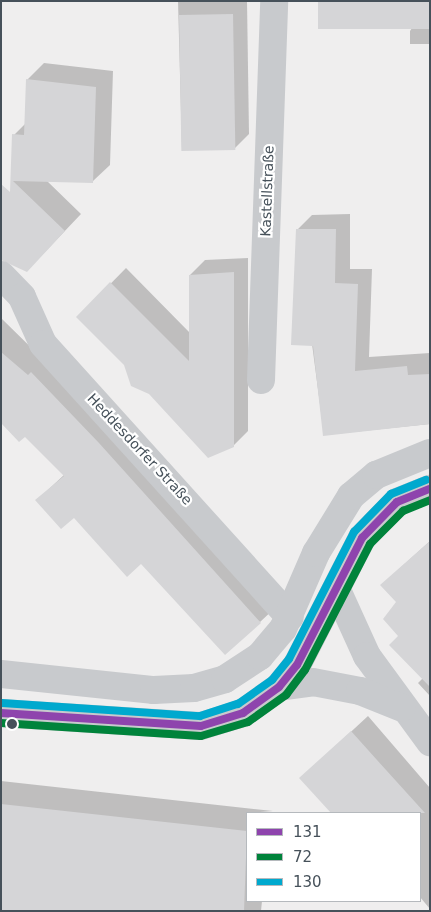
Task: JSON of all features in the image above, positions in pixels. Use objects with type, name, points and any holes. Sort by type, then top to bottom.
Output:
[{"type":"street","name":"Kastellstraße","points":[[261,380],[274,1]]},
{"type":"street","name":"Heddesdorfer Straße","points":[[1,275],[22,297],[43,344],[290,617]]},
{"type":"street","points":[[1,674],[154,690],[194,688],[225,680],[270,646],[290,617],[316,553],[351,496],[376,475],[430,453]]},
{"type":"street","points":[[1,712],[201,726],[243,713],[279,687],[314,640],[362,538],[380,517],[397,502],[430,489]]},
{"type":"street","points":[[337,590],[367,656],[402,708],[430,742]]},
{"type":"street","points":[[270,646],[314,640],[337,641],[367,656]]},
{"type":"street","points":[[279,687],[313,682],[360,691],[402,708]]},
{"type":"building","points":[[318,1],[430,1],[430,29],[318,29]]},
{"type":"building","points":[[233,14],[235,150],[181,151],[179,15]]},
{"type":"building","points":[[26,79],[96,87],[93,183],[13,181],[65,231],[27,272],[1,260],[1,184],[10,192],[12,134],[24,135]]},
{"type":"building","points":[[296,229],[336,229],[335,283],[358,284],[355,371],[407,366],[408,375],[430,374],[430,424],[323,436],[313,346],[291,345]]},
{"type":"building","points":[[234,272],[234,447],[208,458],[149,394],[131,386],[124,365],[76,317],[110,282],[189,361],[189,275]]},
{"type":"building","points":[[1,352],[28,375],[31,372],[99,443],[261,623],[225,655],[141,564],[127,577],[74,518],[61,529],[35,500],[64,476],[25,437],[19,442],[1,423]]},
{"type":"building","points":[[430,541],[430,687],[389,645],[398,636],[383,619],[396,602],[380,585]]},
{"type":"building","points":[[351,731],[425,813],[330,812],[299,778]]},
{"type":"building","points":[[1,804],[246,831],[244,911],[1,911]]},
{"type":"transit line","name":"130","points":[[2,703],[200,716],[238,704],[272,680],[289,659],[354,532],[391,494],[426,480]]},
{"type":"transit line","name":"131","points":[[1,713],[201,726],[243,713],[279,687],[297,665],[362,538],[397,502],[430,489]]},
{"type":"transit line","name":"72","points":[[1,723],[201,736],[248,722],[286,695],[305,670],[370,544],[403,511],[430,500]]}]
